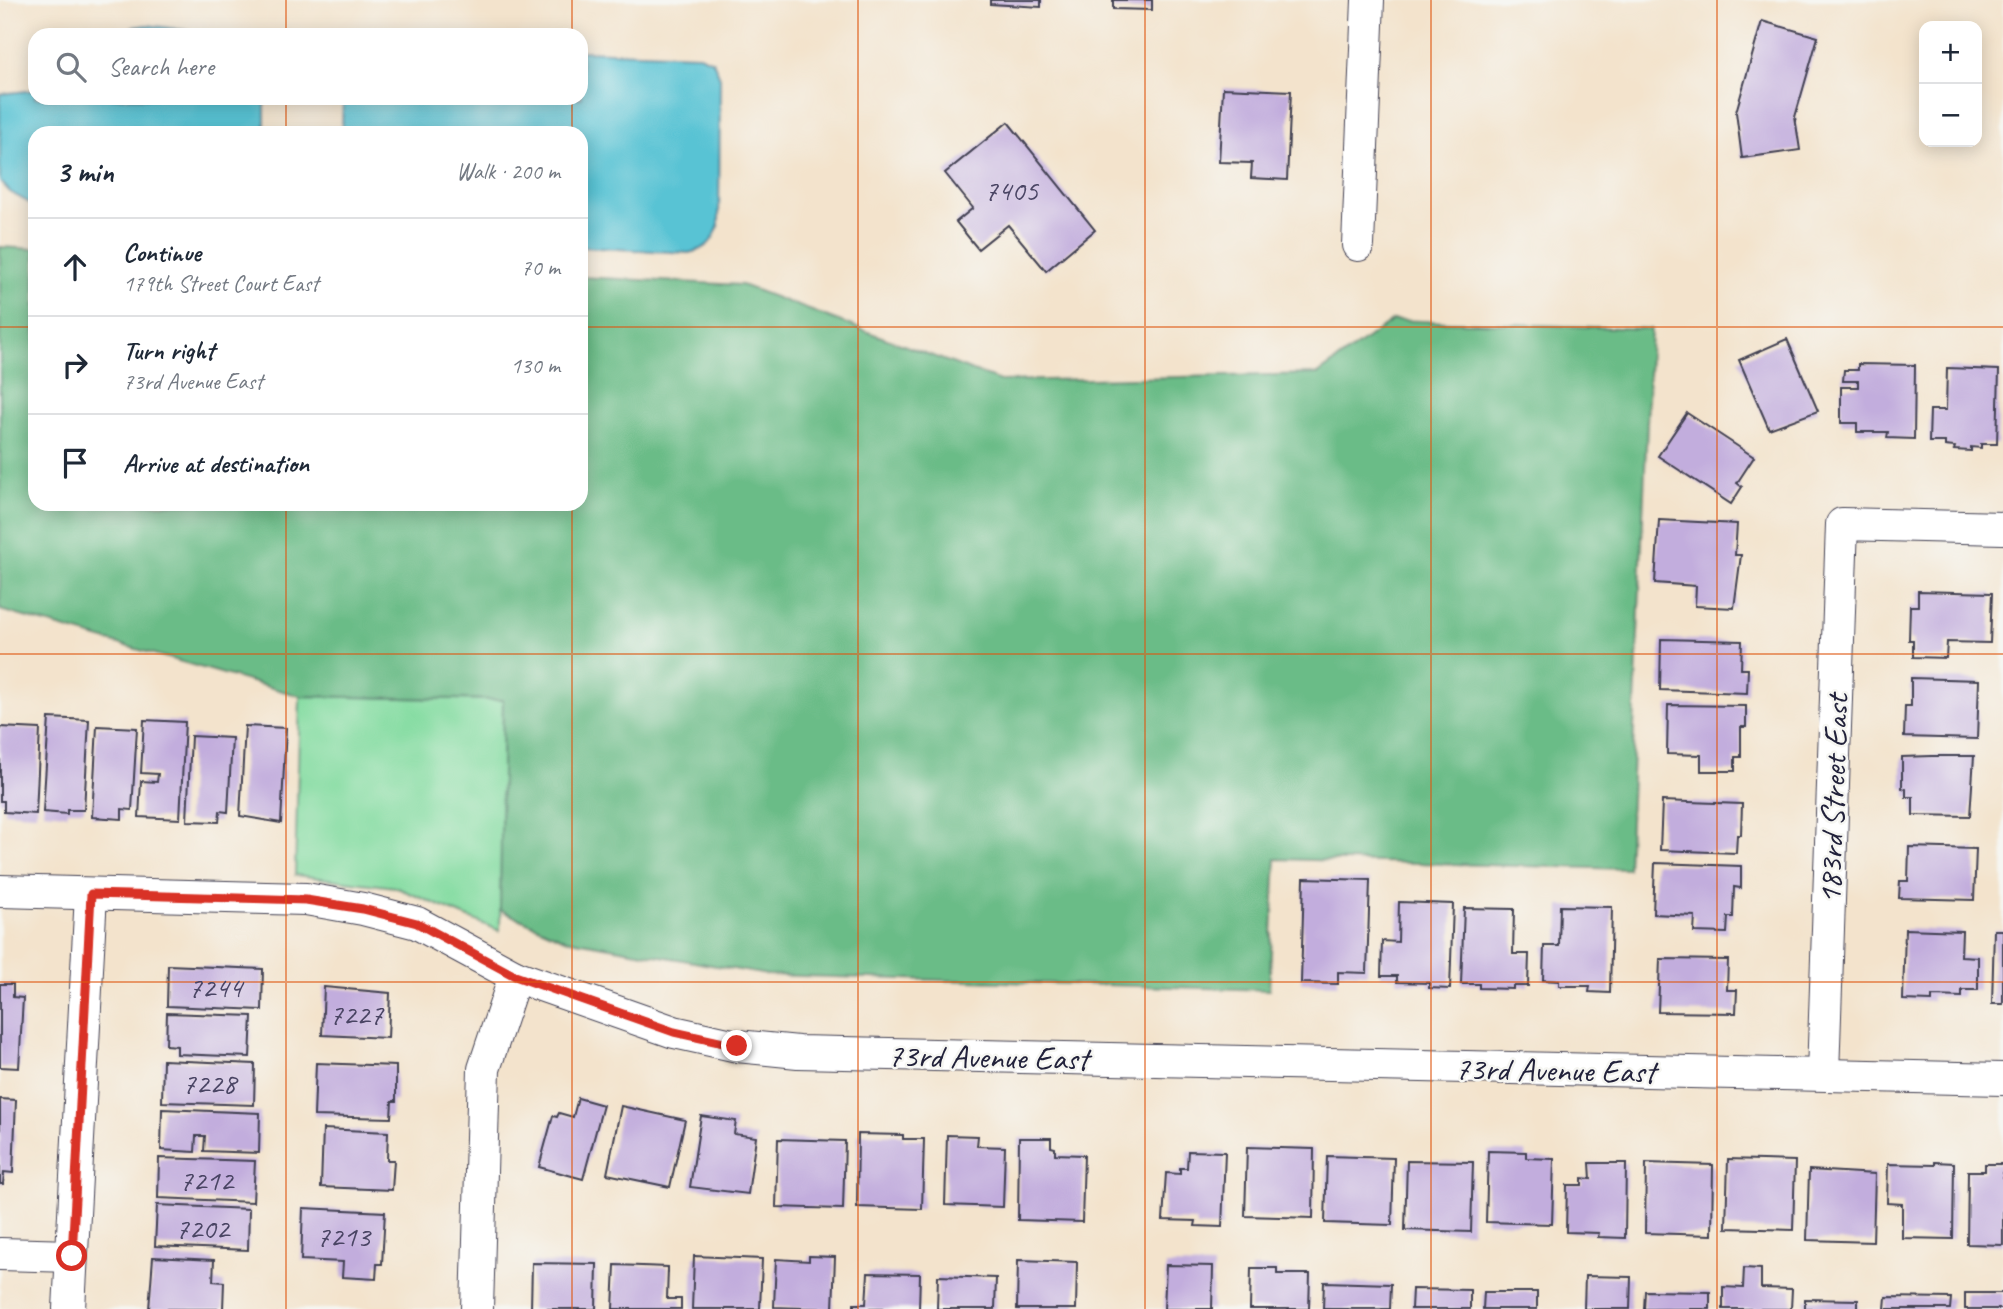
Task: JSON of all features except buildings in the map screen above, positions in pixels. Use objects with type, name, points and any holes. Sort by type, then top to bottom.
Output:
[{"type":"street","points":[[1359,245],[1368,0]]},
{"type":"street","name":"183rd Street East","points":[[1822,1074],[1842,524],[2003,528]]},
{"type":"street","name":"73rd Avenue East","points":[[0,891],[306,900],[363,909],[417,923],[515,976],[674,1032],[737,1046],[798,1052],[2003,1079]]},
{"type":"street","points":[[69,1309],[91,894]]},
{"type":"street","points":[[477,1309],[484,1069],[515,976]]},
{"type":"street","points":[[0,1254],[72,1256]]},
{"type":"green space","points":[[0,247],[28,249],[28,511],[588,511],[588,277],[742,285],[1000,381],[1318,374],[1393,320],[1651,329],[1628,869],[1276,859],[1269,990],[767,975],[565,939],[500,910],[503,700],[300,696],[0,610]]},
{"type":"green space","points":[[300,696],[503,700],[500,931],[395,887],[295,875]]},
{"type":"water","points":[[147,25],[170,28],[131,28]]},
{"type":"water","points":[[588,51],[699,55],[713,61],[720,78],[719,225],[712,240],[705,247],[689,253],[588,247],[588,126],[342,126],[343,105],[588,105]]},
{"type":"water","points":[[28,91],[28,105],[265,105],[265,126],[28,126],[28,202],[10,192],[0,181],[0,94]]},
{"type":"route","points":[[72,1256],[91,894],[306,900],[363,909],[417,923],[515,976],[674,1032],[737,1046]]}]
